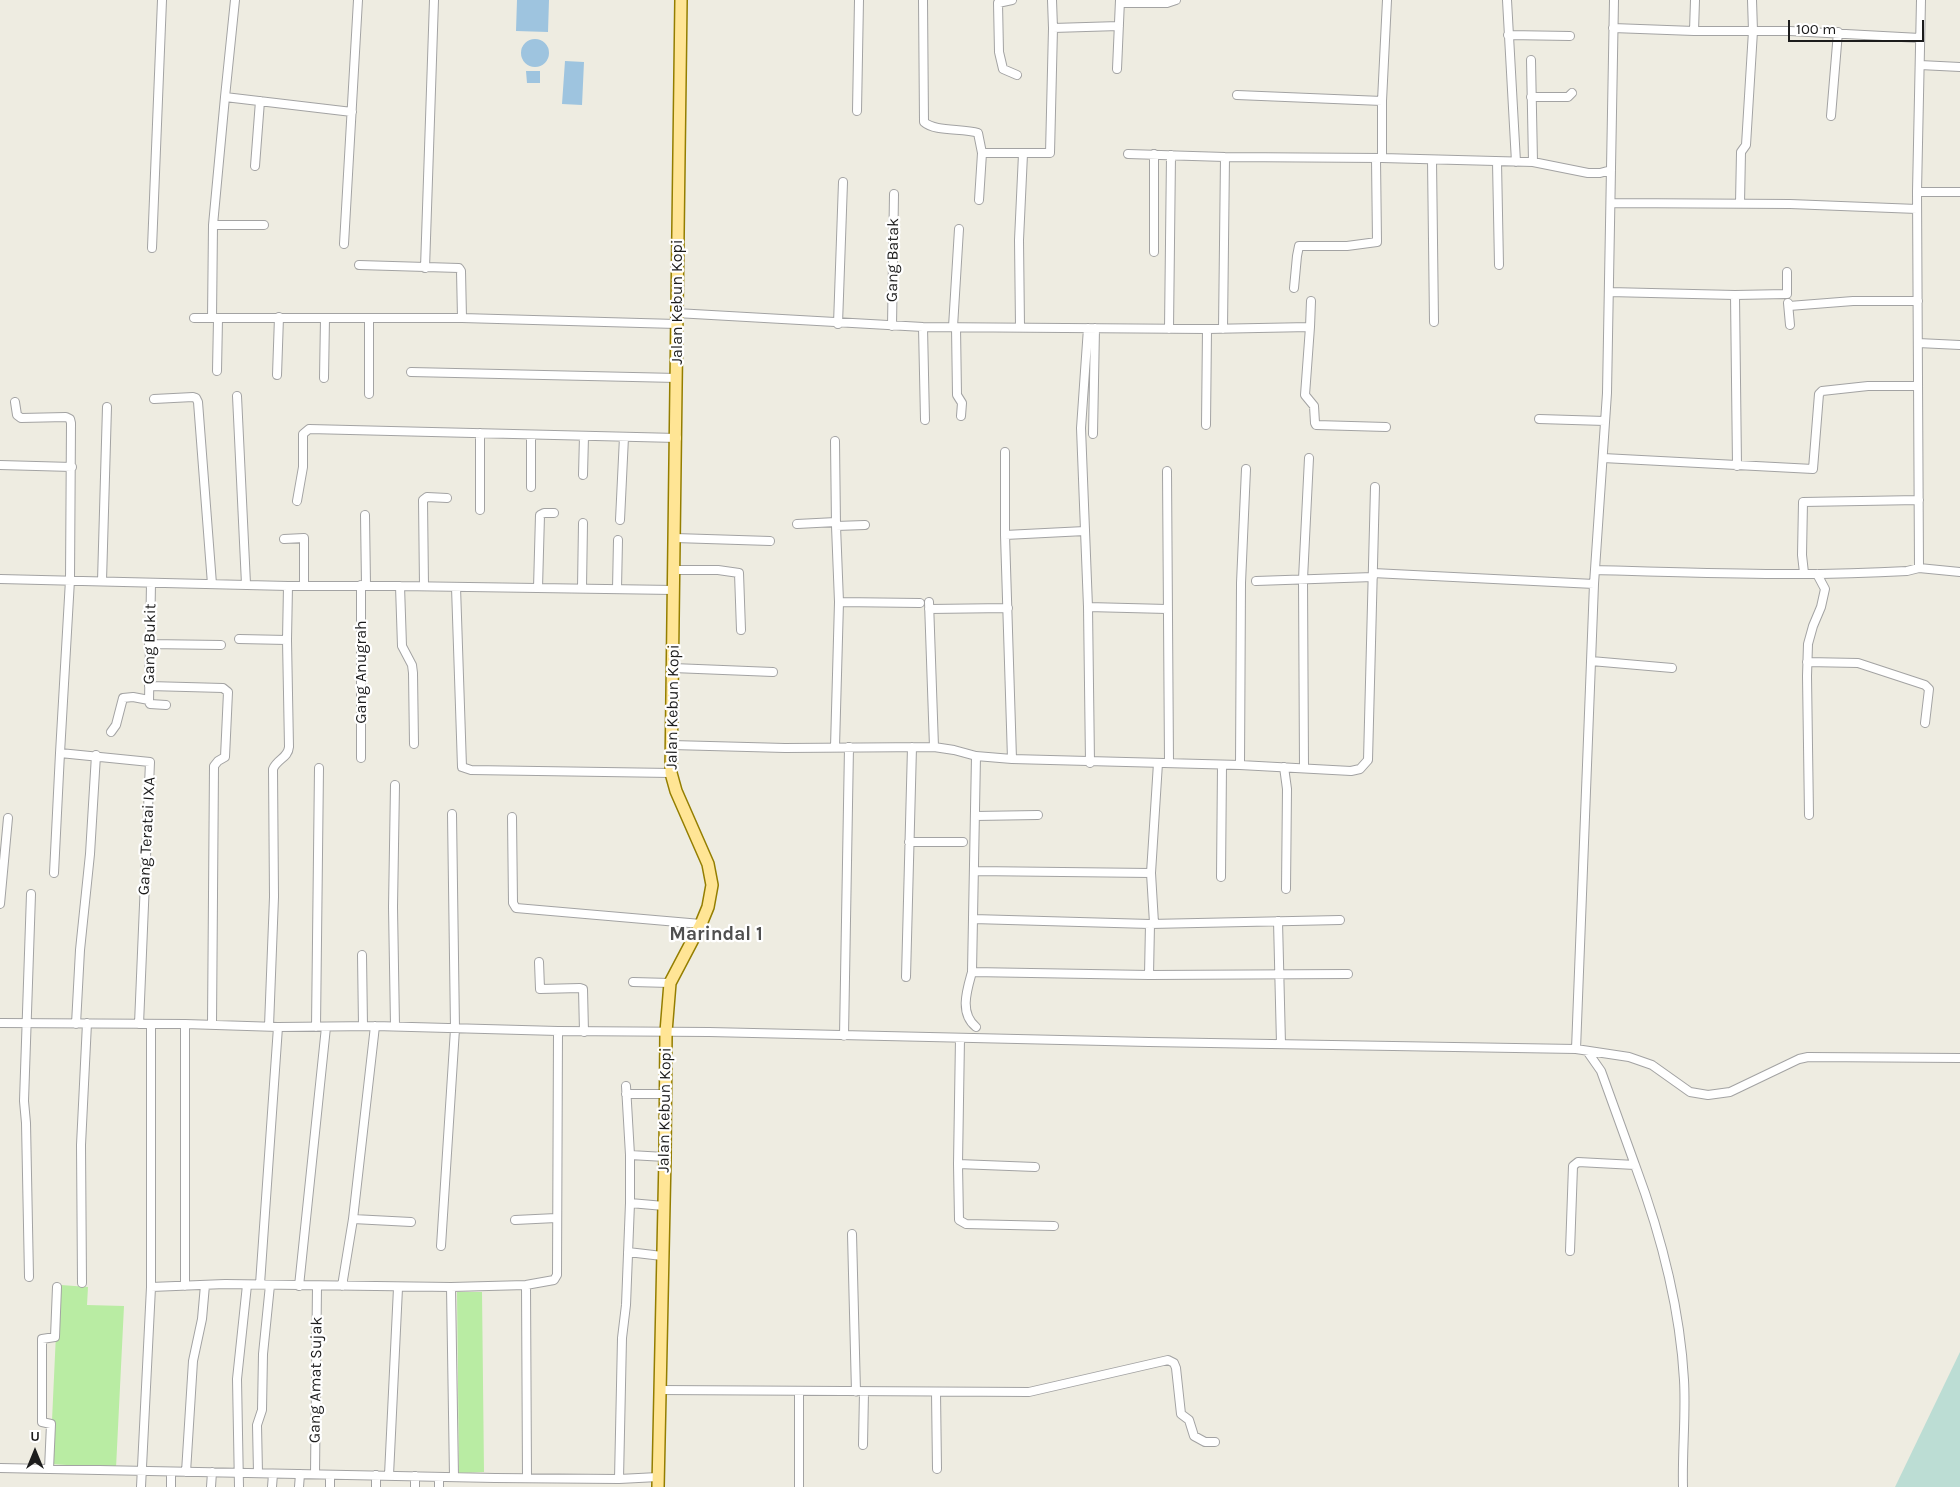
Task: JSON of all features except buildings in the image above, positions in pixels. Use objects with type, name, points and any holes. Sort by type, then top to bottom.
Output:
[{"type":"main road","name":"Jalan Kebun Kopi","points":[[658,1482],[666,1032],[670,983],[701,924],[708,907],[712,885],[708,864],[676,791],[671,772],[677,438],[676,319],[681,0]]},
{"type":"street","points":[[152,248],[162,0]]},
{"type":"street","points":[[217,371],[213,225],[235,0]]},
{"type":"street","points":[[344,244],[358,0]]},
{"type":"street","points":[[425,268],[434,0]]},
{"type":"street","points":[[857,111],[859,0]]},
{"type":"street","points":[[923,0],[924,122],[930,127],[978,132],[982,153],[979,200]]},
{"type":"street","points":[[1012,0],[998,3],[999,52],[1003,69],[1017,75]]},
{"type":"street","points":[[982,153],[1050,153],[1052,0]]},
{"type":"street","points":[[1117,69],[1120,2],[1167,3],[1176,0]]},
{"type":"street","points":[[1294,288],[1299,246],[1347,246],[1377,242],[1387,0]]},
{"type":"street","points":[[1507,0],[1516,162]]},
{"type":"street","points":[[1576,1049],[1594,584],[1605,421],[1612,203],[1614,0]]},
{"type":"street","points":[[1694,31],[1695,0]]},
{"type":"street","points":[[1740,203],[1740,152],[1746,145],[1752,0]]},
{"type":"street","points":[[1919,568],[1917,192],[1921,0]]},
{"type":"street","points":[[1053,28],[1119,26]]},
{"type":"street","points":[[1613,28],[1694,31],[1838,32],[1920,38]]},
{"type":"street","points":[[1831,116],[1838,32]]},
{"type":"street","points":[[1508,35],[1570,36]]},
{"type":"street","points":[[1530,60],[1533,162]]},
{"type":"street","points":[[1920,65],[1960,67]]},
{"type":"street","points":[[1531,97],[1568,97],[1572,93]]},
{"type":"street","points":[[1237,94],[1382,101]]},
{"type":"street","points":[[225,97],[352,112]]},
{"type":"street","points":[[256,166],[260,101]]},
{"type":"street","points":[[1020,327],[1019,240],[1023,154]]},
{"type":"street","points":[[1128,154],[1533,162],[1588,173],[1612,170]]},
{"type":"street","points":[[1154,154],[1154,252]]},
{"type":"street","points":[[1169,329],[1171,155]]},
{"type":"street","points":[[1224,329],[1225,157]]},
{"type":"street","points":[[1432,160],[1434,322]]},
{"type":"street","points":[[1497,162],[1499,265]]},
{"type":"street","points":[[838,324],[843,182]]},
{"type":"street","points":[[1917,192],[1960,192]]},
{"type":"street","name":"Gang Batak","points":[[892,326],[894,194]]},
{"type":"street","points":[[1612,203],[1740,203],[1917,209]]},
{"type":"street","points":[[213,225],[264,226]]},
{"type":"street","points":[[959,229],[955,327],[957,395],[962,403],[961,416]]},
{"type":"street","points":[[358,265],[425,268],[455,267],[461,270],[462,318]]},
{"type":"street","points":[[1787,272],[1790,324]]},
{"type":"street","points":[[1609,292],[1735,295],[1787,294]]},
{"type":"street","points":[[1735,295],[1737,466]]},
{"type":"street","points":[[1311,301],[1305,395],[1314,406],[1315,423],[1386,427]]},
{"type":"street","points":[[1789,306],[1854,301],[1918,301]]},
{"type":"street","points":[[277,375],[278,317]]},
{"type":"street","points":[[194,318],[676,319],[923,327],[1169,329],[1310,327]]},
{"type":"street","points":[[324,378],[325,318]]},
{"type":"street","points":[[369,318],[369,394]]},
{"type":"street","points":[[923,327],[924,420]]},
{"type":"street","points":[[1092,328],[1093,434]]},
{"type":"street","points":[[1090,763],[1088,607],[1081,428],[1092,328]]},
{"type":"street","points":[[1206,425],[1207,329]]},
{"type":"street","points":[[1918,343],[1960,344]]},
{"type":"street","points":[[411,372],[677,378]]},
{"type":"street","points":[[1603,458],[1813,469],[1818,398],[1822,391],[1868,386],[1918,386]]},
{"type":"street","points":[[237,396],[246,584]]},
{"type":"street","points":[[154,400],[192,397],[196,398],[198,402],[212,584]]},
{"type":"street","points":[[15,402],[17,416],[21,418],[66,417],[72,423],[70,580],[54,873]]},
{"type":"street","points":[[102,581],[107,408]]},
{"type":"street","points":[[1539,419],[1605,421]]},
{"type":"street","points":[[297,501],[303,467],[301,440],[303,434],[309,429],[677,438]]},
{"type":"street","points":[[480,433],[480,510]]},
{"type":"street","points":[[531,434],[531,487]]},
{"type":"street","points":[[583,475],[584,436]]},
{"type":"street","points":[[620,520],[624,437]]},
{"type":"street","points":[[834,748],[839,602],[835,441]]},
{"type":"street","points":[[1005,452],[1005,535],[1012,759]]},
{"type":"street","points":[[1304,768],[1303,579],[1309,458]]},
{"type":"street","points":[[0,465],[72,467]]},
{"type":"street","points":[[1240,765],[1241,583],[1246,470]]},
{"type":"street","points":[[1167,471],[1169,763]]},
{"type":"street","points":[[672,745],[834,748],[934,747],[976,756],[1012,759],[1090,763],[1222,764],[1351,771],[1360,769],[1368,760],[1375,487]]},
{"type":"street","points":[[424,586],[423,500],[427,498],[446,498]]},
{"type":"street","points":[[1804,573],[1802,555],[1803,502],[1919,500]]},
{"type":"street","points":[[538,588],[540,515],[554,513]]},
{"type":"street","name":"Gang Anugrah","points":[[361,758],[365,515]]},
{"type":"street","points":[[582,588],[583,523]]},
{"type":"street","points":[[797,524],[865,525]]},
{"type":"street","points":[[1005,535],[1085,531]]},
{"type":"street","points":[[284,539],[304,538],[304,585]]},
{"type":"street","points":[[675,538],[770,541]]},
{"type":"street","points":[[617,589],[618,540]]},
{"type":"street","points":[[1596,570],[1817,574],[1907,571],[1919,568],[1960,572]]},
{"type":"street","points":[[675,570],[718,570],[739,573],[741,630]]},
{"type":"street","points":[[1809,815],[1808,644],[1825,589],[1817,574]]},
{"type":"street","points":[[1256,581],[1373,575],[1594,584]]},
{"type":"street","points":[[0,579],[288,586],[363,585],[674,590]]},
{"type":"street","name":"Gang Bukit","points":[[150,702],[151,583]]},
{"type":"street","points":[[269,1026],[274,897],[273,769],[289,751],[288,586]]},
{"type":"street","points":[[400,586],[402,646],[412,665],[413,674],[414,744]]},
{"type":"street","points":[[456,587],[462,767],[472,770],[671,772]]},
{"type":"street","points":[[839,602],[920,603]]},
{"type":"street","points":[[934,747],[929,606],[1008,608]]},
{"type":"street","points":[[1088,607],[1167,609]]},
{"type":"street","points":[[239,639],[287,640]]},
{"type":"street","points":[[149,644],[221,645]]},
{"type":"street","points":[[1591,661],[1672,668]]},
{"type":"street","points":[[1807,662],[1858,664],[1925,685],[1929,689],[1925,723]]},
{"type":"street","points":[[673,668],[773,672]]},
{"type":"street","points":[[150,686],[223,688],[228,692],[226,756],[214,766],[215,861],[212,1024]]},
{"type":"street","points":[[111,732],[116,725],[123,698],[133,697],[166,705]]},
{"type":"street","points":[[844,1036],[849,747]]},
{"type":"street","points":[[906,977],[912,747]]},
{"type":"street","name":"Gang Teratai IXA","points":[[60,753],[96,755],[150,762],[139,1024]]},
{"type":"street","points":[[76,1024],[80,950],[90,862],[96,755]]},
{"type":"street","points":[[976,756],[972,972],[967,989],[965,1008],[969,1021],[976,1027]]},
{"type":"street","points":[[1149,975],[1152,924],[1151,873],[1158,763]]},
{"type":"street","points":[[1222,764],[1222,877]]},
{"type":"street","points":[[1284,767],[1287,789],[1286,889]]},
{"type":"street","points":[[316,1027],[319,768]]},
{"type":"street","points":[[395,785],[393,907],[395,1026]]},
{"type":"street","points":[[441,1246],[455,1029],[452,814]]},
{"type":"street","points":[[976,816],[1038,815]]},
{"type":"street","points":[[512,817],[513,903],[516,908],[701,924]]},
{"type":"street","points":[[0,904],[8,818]]},
{"type":"street","points":[[909,842],[962,842]]},
{"type":"street","points":[[974,871],[1151,873]]},
{"type":"street","points":[[29,1278],[24,1101],[31,894]]},
{"type":"street","points":[[973,919],[1152,924],[1340,920]]},
{"type":"street","points":[[1278,920],[1281,1044]]},
{"type":"street","points":[[362,956],[363,1026]]},
{"type":"street","points":[[539,962],[540,989],[583,989],[584,1032]]},
{"type":"street","points":[[972,972],[1149,975],[1348,974]]},
{"type":"street","points":[[633,982],[670,983]]},
{"type":"street","points":[[82,1283],[81,1145],[88,1023]]},
{"type":"street","points":[[0,1024],[212,1024],[278,1027],[395,1026],[584,1032],[1576,1049],[1629,1058],[1652,1065],[1690,1092],[1708,1095],[1730,1092],[1799,1058],[1960,1058]]},
{"type":"street","points":[[141,1487],[151,1287],[152,1024]]},
{"type":"street","points":[[185,1024],[185,1286]]},
{"type":"street","points":[[342,1286],[353,1219],[375,1026]]},
{"type":"street","points":[[260,1284],[278,1027]]},
{"type":"street","points":[[299,1286],[326,1027]]},
{"type":"street","points":[[151,1287],[260,1284],[398,1288],[526,1286],[557,1278],[558,1031]]},
{"type":"street","points":[[960,1038],[958,1164],[958,1214],[960,1222],[1054,1226]]},
{"type":"street","points":[[1587,1050],[1601,1071],[1652,1213],[1671,1289],[1682,1362],[1685,1420],[1683,1487]]},
{"type":"street","points":[[619,1479],[622,1338],[626,1305],[630,1203],[630,1155],[626,1090],[665,1094]]},
{"type":"street","points":[[630,1155],[665,1157]]},
{"type":"street","points":[[1570,1250],[1573,1166],[1578,1162],[1635,1165]]},
{"type":"street","points":[[958,1164],[1035,1166]]},
{"type":"street","points":[[630,1203],[664,1206]]},
{"type":"street","points":[[514,1220],[556,1218]]},
{"type":"street","points":[[353,1219],[411,1222]]},
{"type":"street","points":[[852,1234],[863,1445]]},
{"type":"street","points":[[628,1252],[662,1256]]},
{"type":"street","points":[[186,1472],[193,1361],[202,1319],[205,1285]]},
{"type":"street","points":[[239,1487],[237,1379],[247,1285]]},
{"type":"street","points":[[258,1473],[257,1425],[262,1410],[263,1354],[270,1285]]},
{"type":"street","name":"Gang Amat Sujak","points":[[315,1474],[317,1286]]},
{"type":"street","points":[[526,1286],[526,1478]]},
{"type":"street","points":[[49,1470],[51,1424],[42,1422],[42,1339],[55,1337],[57,1287]]},
{"type":"street","points":[[451,1287],[454,1477]]},
{"type":"street","points":[[389,1475],[398,1288]]},
{"type":"street","points":[[659,1390],[1034,1391],[1168,1360],[1174,1363],[1176,1368],[1181,1414],[1189,1420],[1194,1436],[1205,1442],[1215,1442]]},
{"type":"street","points":[[798,1391],[799,1487]]},
{"type":"street","points":[[936,1392],[937,1468]]},
{"type":"street","points":[[0,1468],[142,1472],[576,1478],[658,1482]]},
{"type":"street","points":[[171,1472],[171,1487]]},
{"type":"street","points":[[211,1487],[212,1472]]},
{"type":"street","points":[[272,1487],[273,1474]]},
{"type":"street","points":[[299,1487],[300,1474]]},
{"type":"street","points":[[330,1475],[330,1487]]},
{"type":"street","points":[[376,1475],[376,1487]]},
{"type":"street","points":[[415,1476],[415,1487]]},
{"type":"street","points":[[439,1477],[439,1487]]},
{"type":"street","points":[[576,1478],[576,1487]]},
{"type":"green space","points":[[61,1285],[88,1287],[87,1305],[124,1306],[116,1468],[50,1464],[58,1290]]},
{"type":"green space","points":[[457,1292],[482,1292],[484,1472],[459,1473]]},
{"type":"shaded area","points":[[517,0],[549,0],[548,32],[516,31]]},
{"type":"shaded area","points":[[535,39],[545,43],[549,53],[545,63],[535,67],[525,63],[521,53],[525,43]]},
{"type":"shaded area","points":[[565,61],[584,62],[582,105],[562,104]]},
{"type":"shaded area","points":[[526,71],[540,71],[540,83],[527,83]]},
{"type":"shaded area","points":[[1960,1352],[1960,1487],[1895,1487]]},
{"type":"district","name":"Marindal 1","points":[[716,935]]}]
